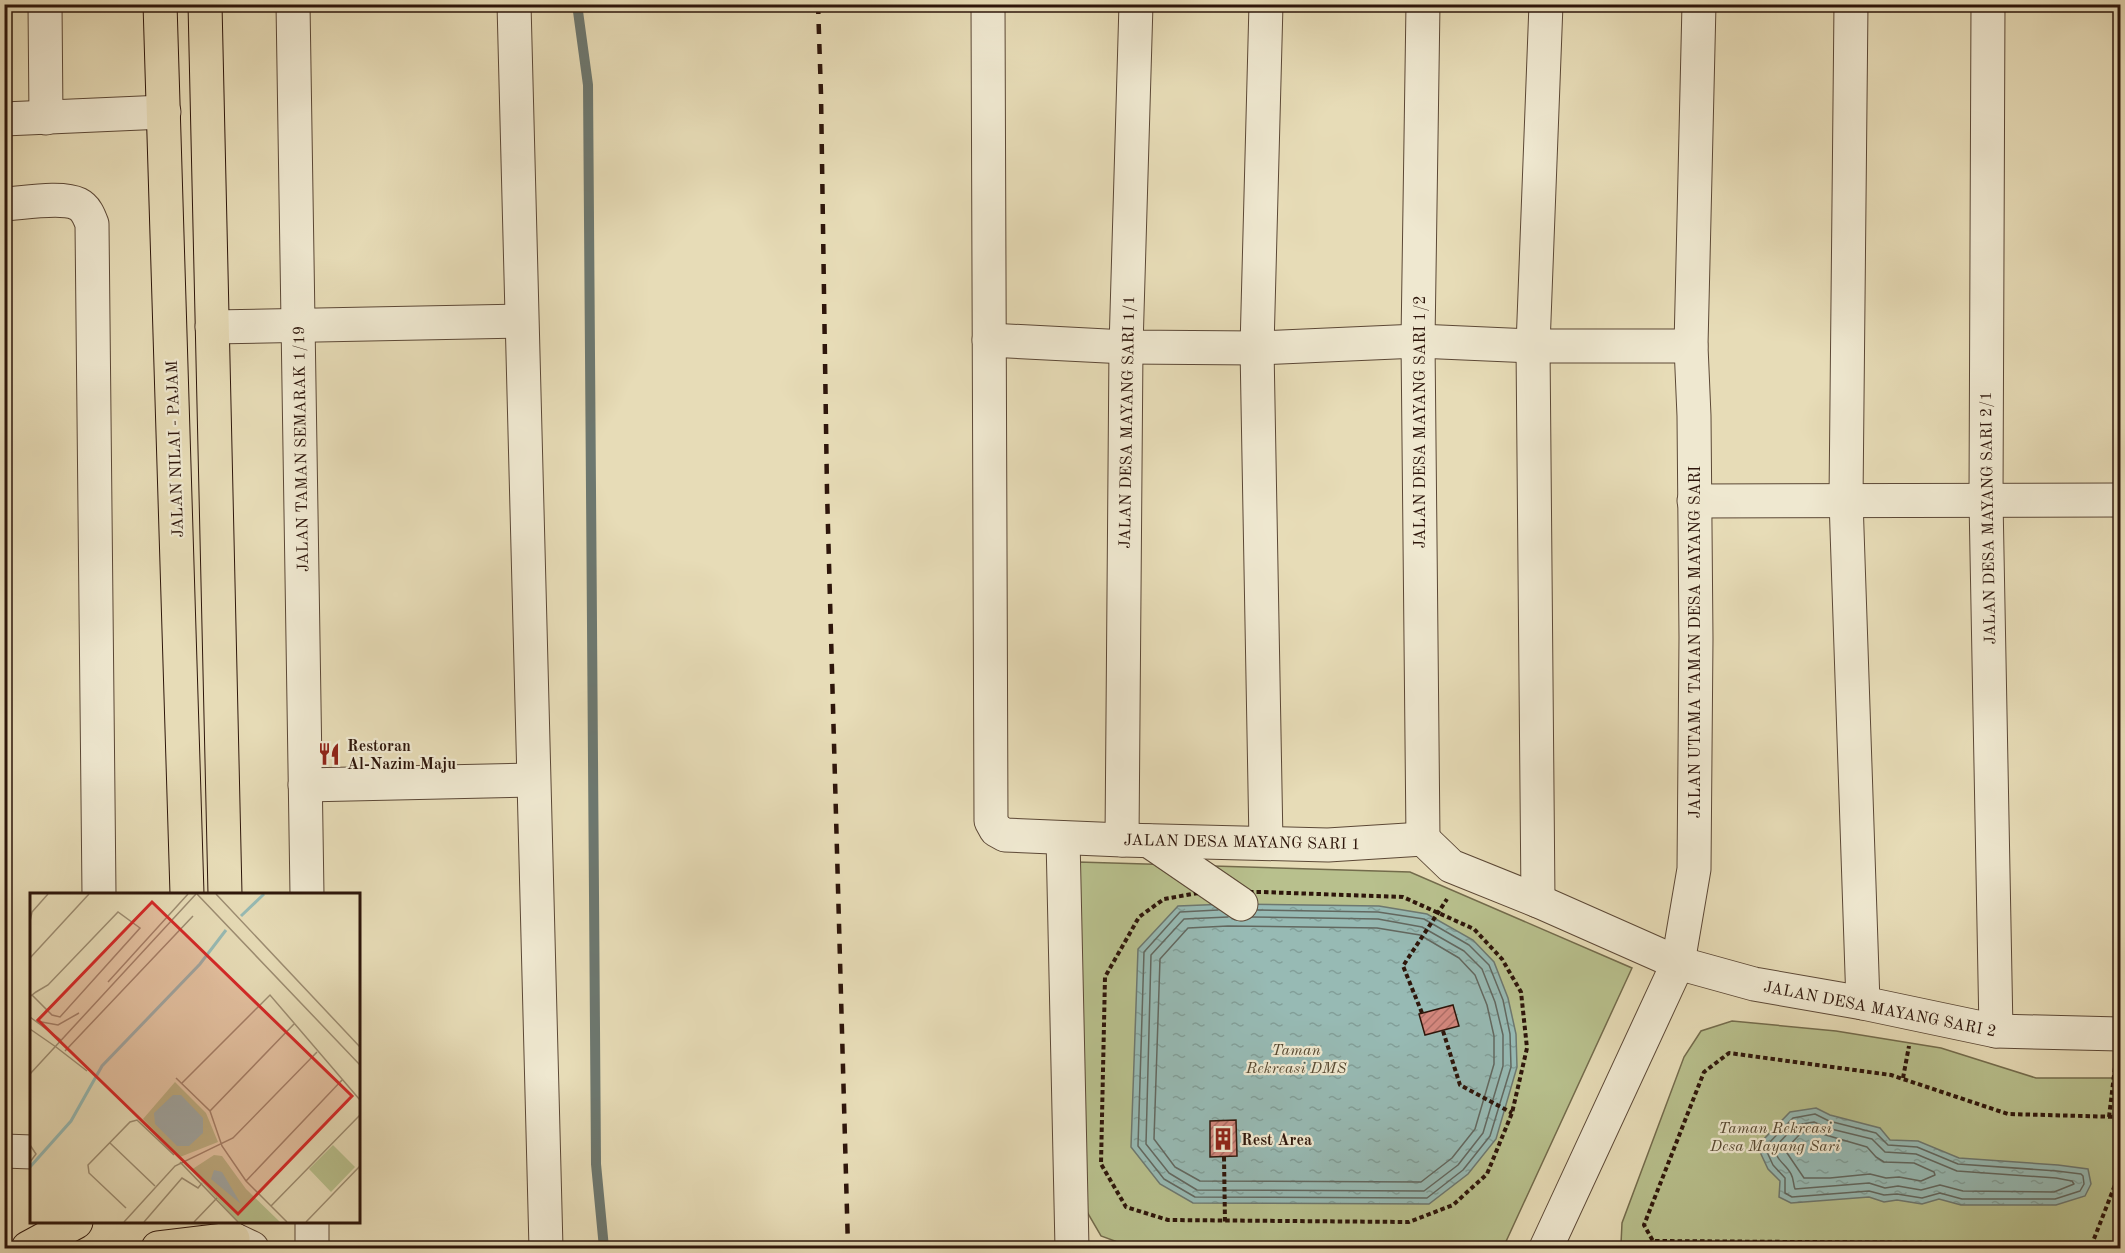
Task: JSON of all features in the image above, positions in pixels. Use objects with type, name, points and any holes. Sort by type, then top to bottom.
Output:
[{"type":"main road","name":"JALAN NILAI - PAJAM","points":[[160,4],[187,893]]},
{"type":"main road","points":[[205,4],[225,893]]},
{"type":"main road","points":[[28,1248],[72,1223]]},
{"type":"main road","points":[[158,1248],[196,1238],[238,1239]]},
{"type":"street","points":[[45,4],[46,118]]},
{"type":"street","name":"JALAN TAMAN SEMARAK 1/19","points":[[293,4],[307,893]]},
{"type":"street","points":[[514,4],[546,1248]]},
{"type":"street","name":"JALAN DESA MAYANG SARI 1","points":[[987,4],[992,821],[996,830],[1005,835],[1136,841],[1328,845],[1423,839]]},
{"type":"street","name":"JALAN DESA MAYANG SARI 1/1","points":[[1136,4],[1126,347],[1136,841]]},
{"type":"street","points":[[1266,4],[1257,348],[1266,843]]},
{"type":"street","name":"JALAN DESA MAYANG SARI 1/2","points":[[1423,4],[1418,341],[1423,839]]},
{"type":"street","points":[[1538,901],[1533,346],[1546,4]]},
{"type":"street","name":"JALAN UTAMA TAMAN DESA MAYANG SARI","points":[[1546,1248],[1678,963],[1694,869],[1696,638],[1694,416],[1691,346],[1699,4]]},
{"type":"street","points":[[1851,4],[1846,500],[1863,1003]]},
{"type":"street","name":"JALAN DESA MAYANG SARI 2/1","points":[[1988,4],[1986,500],[1996,1031]]},
{"type":"street","points":[[4,119],[164,112]]},
{"type":"street","points":[[4,204],[68,201],[80,205],[88,213],[92,224],[99,893]]},
{"type":"street","points":[[212,327],[521,321]]},
{"type":"street","points":[[989,340],[1126,347],[1257,348],[1418,341],[1533,346],[1691,346]]},
{"type":"street","points":[[1694,501],[2121,500]]},
{"type":"street","points":[[305,785],[533,780]]},
{"type":"street","points":[[1063,837],[1072,1248]]},
{"type":"street","points":[[1423,839],[1451,866],[1538,901],[1678,963]]},
{"type":"street","points":[[1136,841],[1233,898]]},
{"type":"street","name":"JALAN DESA MAYANG SARI 2","points":[[1678,963],[1754,984],[1863,1003],[1996,1031],[2120,1034]]},
{"type":"street","points":[[4,1151],[30,1152]]},
{"type":"street","points":[[312,1223],[312,1248]]},
{"type":"path","points":[[1204,892],[1233,898],[1403,897],[1438,913],[1474,929],[1502,959],[1521,992],[1527,1048],[1512,1113],[1487,1174],[1453,1205],[1409,1222],[1168,1220],[1126,1208],[1101,1164],[1105,976],[1139,917],[1164,899],[1204,892]]},
{"type":"path","points":[[1422,1013],[1403,966],[1438,913]]},
{"type":"path","points":[[1443,1030],[1460,1085],[1512,1113]]},
{"type":"path","points":[[2109,1117],[2120,1034]]},
{"type":"path","points":[[2121,1117],[2008,1114],[1891,1075],[1729,1053],[1704,1072],[1644,1225],[1653,1241],[2092,1244],[2121,1172]]},
{"type":"path","points":[[1224,1157],[1225,1222]]},
{"type":"green space","name":"Taman Rekreasi DMS","points":[[1078,862],[1410,872],[1632,968],[1503,1248],[1131,1247],[1101,1236],[1083,1205]]},
{"type":"green space","name":"Taman Rekreasi Desa Mayang Sari","points":[[1732,1021],[1836,1031],[1941,1048],[2036,1078],[2120,1078],[2120,1248],[1624,1248],[1621,1244],[1622,1223],[1684,1057],[1701,1031]]},
{"type":"water","points":[[1228,904],[1379,906],[1427,914],[1473,940],[1494,962],[1508,998],[1516,1034],[1517,1067],[1496,1139],[1468,1174],[1429,1204],[1193,1203],[1160,1184],[1131,1147],[1138,949],[1178,906]]},
{"type":"water","points":[[1816,1108],[1830,1115],[1880,1128],[1890,1140],[1918,1141],[1959,1158],[2088,1169],[2091,1184],[2085,1196],[2056,1205],[1961,1205],[1939,1199],[1922,1204],[1897,1200],[1884,1202],[1869,1197],[1791,1203],[1779,1197],[1780,1181],[1768,1169],[1760,1152],[1763,1140],[1790,1112]]},
{"type":"building","points":[[1453,1005],[1459,1026],[1425,1035],[1419,1014]]},
{"type":"building","name":"Rest Area","points":[[1236,1120],[1237,1156],[1210,1157],[1210,1121]]},
{"type":"waterway","points":[[577,4],[588,85],[596,1164],[604,1248]]},
{"type":"railway","points":[[818,4],[827,491],[848,1248]]},
{"type":"place","name":"Restoran Al-Nazim Maju","points":[[329,754]]},
{"type":"place","name":"Rest Area","points":[[1223,1139]]}]
